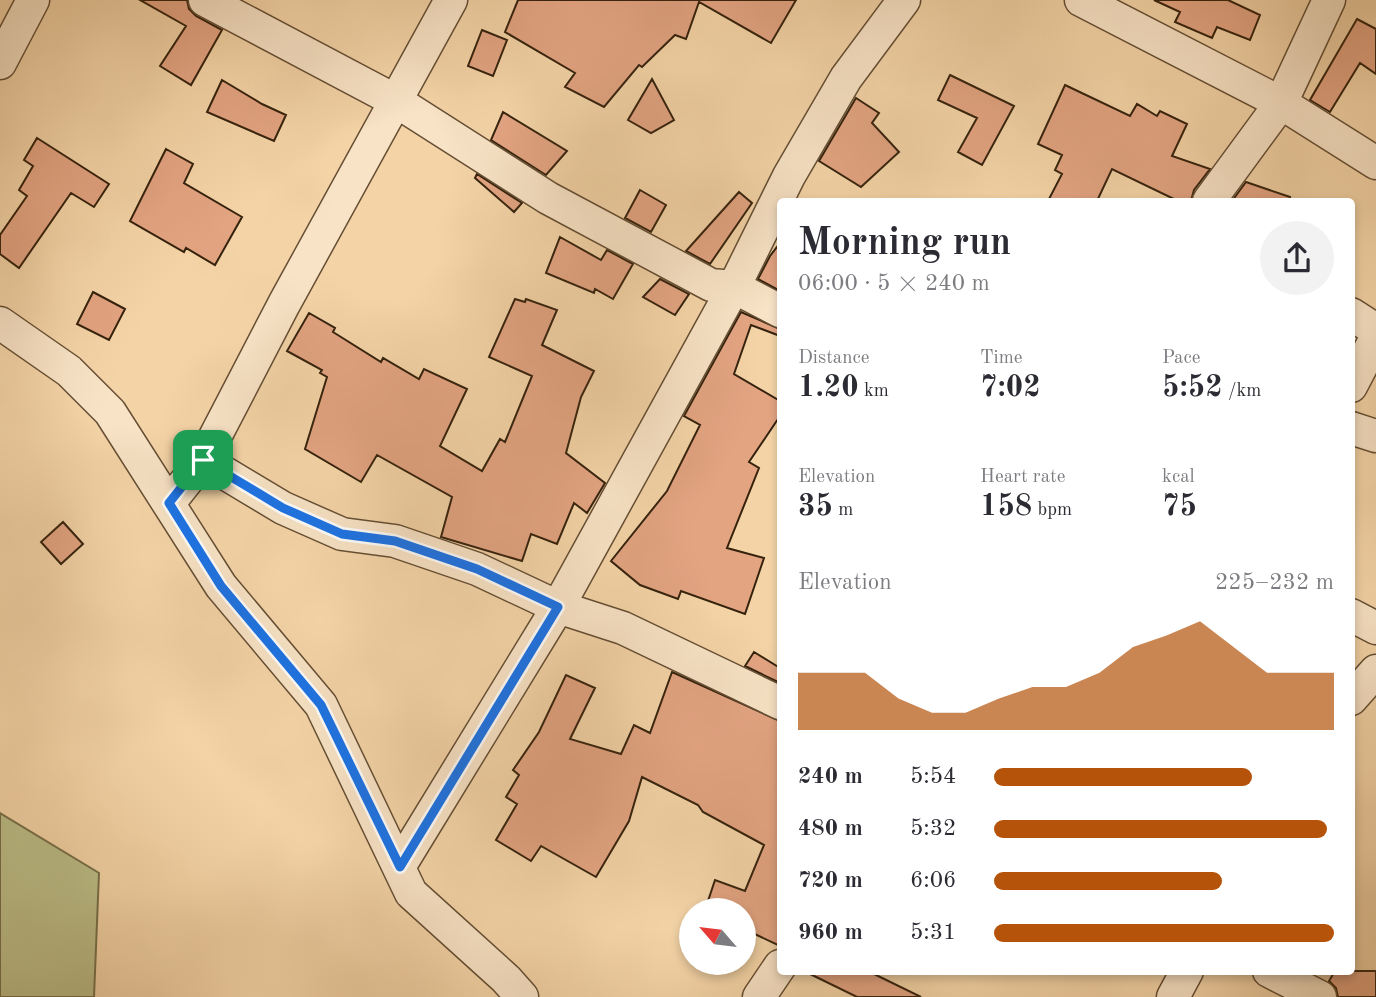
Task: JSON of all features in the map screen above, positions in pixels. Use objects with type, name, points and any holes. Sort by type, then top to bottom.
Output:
[{"type":"street","points":[[0,63],[33,0]]},
{"type":"street","points":[[205,0],[396,101],[548,198],[711,285],[734,287],[777,309]]},
{"type":"street","points":[[169,503],[203,460],[284,304],[451,0]]},
{"type":"street","points":[[778,198],[839,88],[904,0]]},
{"type":"street","points":[[1081,0],[1281,103],[1376,163]]},
{"type":"street","points":[[1211,198],[1281,103],[1329,0]]},
{"type":"street","points":[[400,867],[558,607],[734,287],[777,200]]},
{"type":"street","points":[[1355,317],[1376,330]]},
{"type":"street","points":[[0,323],[69,371],[110,412],[221,586],[321,705],[411,893],[506,979],[522,997]]},
{"type":"street","points":[[1355,378],[1376,338]]},
{"type":"street","points":[[1355,429],[1376,436]]},
{"type":"street","points":[[203,460],[283,508],[342,534],[395,541],[477,569],[558,607],[623,628],[777,702]]},
{"type":"street","points":[[1355,617],[1376,628]]},
{"type":"street","points":[[1355,695],[1376,671]]},
{"type":"street","points":[[759,997],[777,971]]},
{"type":"street","points":[[1173,997],[1184,975]]},
{"type":"street","points":[[1277,975],[1320,997]]},
{"type":"green space","points":[[0,813],[99,873],[94,997],[0,997]]},
{"type":"building","points":[[140,0],[187,0],[189,9],[196,16],[222,30],[191,85],[160,66],[186,26]]},
{"type":"building","points":[[518,0],[796,0],[771,43],[699,2],[686,39],[675,35],[642,67],[639,65],[604,107],[565,87],[575,73],[505,32]]},
{"type":"building","points":[[1154,0],[1228,0],[1260,15],[1250,40],[1217,27],[1212,38],[1175,22],[1180,12]]},
{"type":"building","points":[[1357,19],[1376,29],[1376,74],[1360,63],[1330,112],[1310,100]]},
{"type":"building","points":[[482,30],[507,40],[493,76],[468,66]]},
{"type":"building","points":[[950,75],[1014,106],[982,165],[958,152],[977,118],[938,100]]},
{"type":"building","points":[[652,79],[674,120],[651,133],[628,120]]},
{"type":"building","points":[[222,80],[286,115],[274,141],[207,112]]},
{"type":"building","points":[[1065,85],[1130,116],[1137,104],[1157,116],[1160,111],[1187,124],[1172,156],[1210,169],[1194,190],[1192,198],[1172,198],[1112,169],[1098,198],[1050,198],[1062,174],[1055,170],[1062,155],[1038,144]]},
{"type":"building","points":[[856,98],[879,113],[872,123],[899,152],[861,187],[819,161]]},
{"type":"building","points":[[503,112],[567,151],[546,175],[491,140]]},
{"type":"building","points":[[37,138],[109,184],[94,207],[71,193],[19,268],[0,254],[0,235],[27,196],[19,190],[33,166],[24,160]]},
{"type":"building","points":[[166,149],[193,164],[184,183],[242,217],[215,265],[186,248],[184,252],[130,221]]},
{"type":"building","points":[[477,174],[522,203],[514,212],[475,178]]},
{"type":"building","points":[[1246,182],[1290,197],[1290,198],[1234,198]]},
{"type":"building","points":[[640,190],[666,205],[651,232],[625,218]]},
{"type":"building","points":[[739,192],[752,203],[710,264],[686,251]]},
{"type":"building","points":[[560,237],[601,260],[607,250],[633,264],[613,299],[595,289],[594,293],[546,273]]},
{"type":"building","points":[[777,247],[777,289],[758,279]]},
{"type":"building","points":[[660,279],[689,294],[675,315],[643,297]]},
{"type":"building","points":[[93,292],[125,309],[109,340],[77,324]]},
{"type":"building","points":[[515,299],[525,302],[526,299],[557,310],[542,345],[594,371],[581,397],[566,453],[605,483],[587,513],[574,503],[557,544],[531,534],[522,561],[441,537],[452,497],[377,455],[361,482],[305,449],[327,377],[320,373],[322,370],[287,351],[309,313],[335,328],[333,332],[381,362],[383,358],[419,379],[424,369],[467,389],[440,446],[482,471],[500,439],[505,442],[532,376],[489,357]]},
{"type":"building","points":[[741,312],[777,328],[777,335],[751,325],[734,374],[777,399],[777,420],[749,462],[759,468],[727,548],[764,558],[745,614],[681,591],[678,599],[640,585],[611,561],[667,491],[700,425],[684,416]]},
{"type":"building","points":[[63,522],[83,544],[61,564],[41,542]]},
{"type":"building","points":[[754,652],[777,666],[777,682],[745,666]]},
{"type":"building","points":[[672,672],[777,720],[777,945],[756,935],[756,898],[709,898],[715,880],[745,891],[764,845],[703,812],[698,805],[642,777],[629,821],[596,877],[541,846],[531,861],[496,840],[517,804],[506,797],[519,775],[513,770],[539,732],[566,675],[595,688],[570,739],[621,754],[634,725],[650,733]]},
{"type":"building","points":[[1376,971],[1376,997],[1338,997],[1336,988],[1329,981],[1333,975]]},
{"type":"building","points":[[812,975],[876,975],[921,997],[857,997]]},
{"type":"route","points":[[203,460],[283,508],[342,534],[395,541],[477,569],[558,607],[400,867],[321,705],[221,586],[169,503],[203,460]]}]
